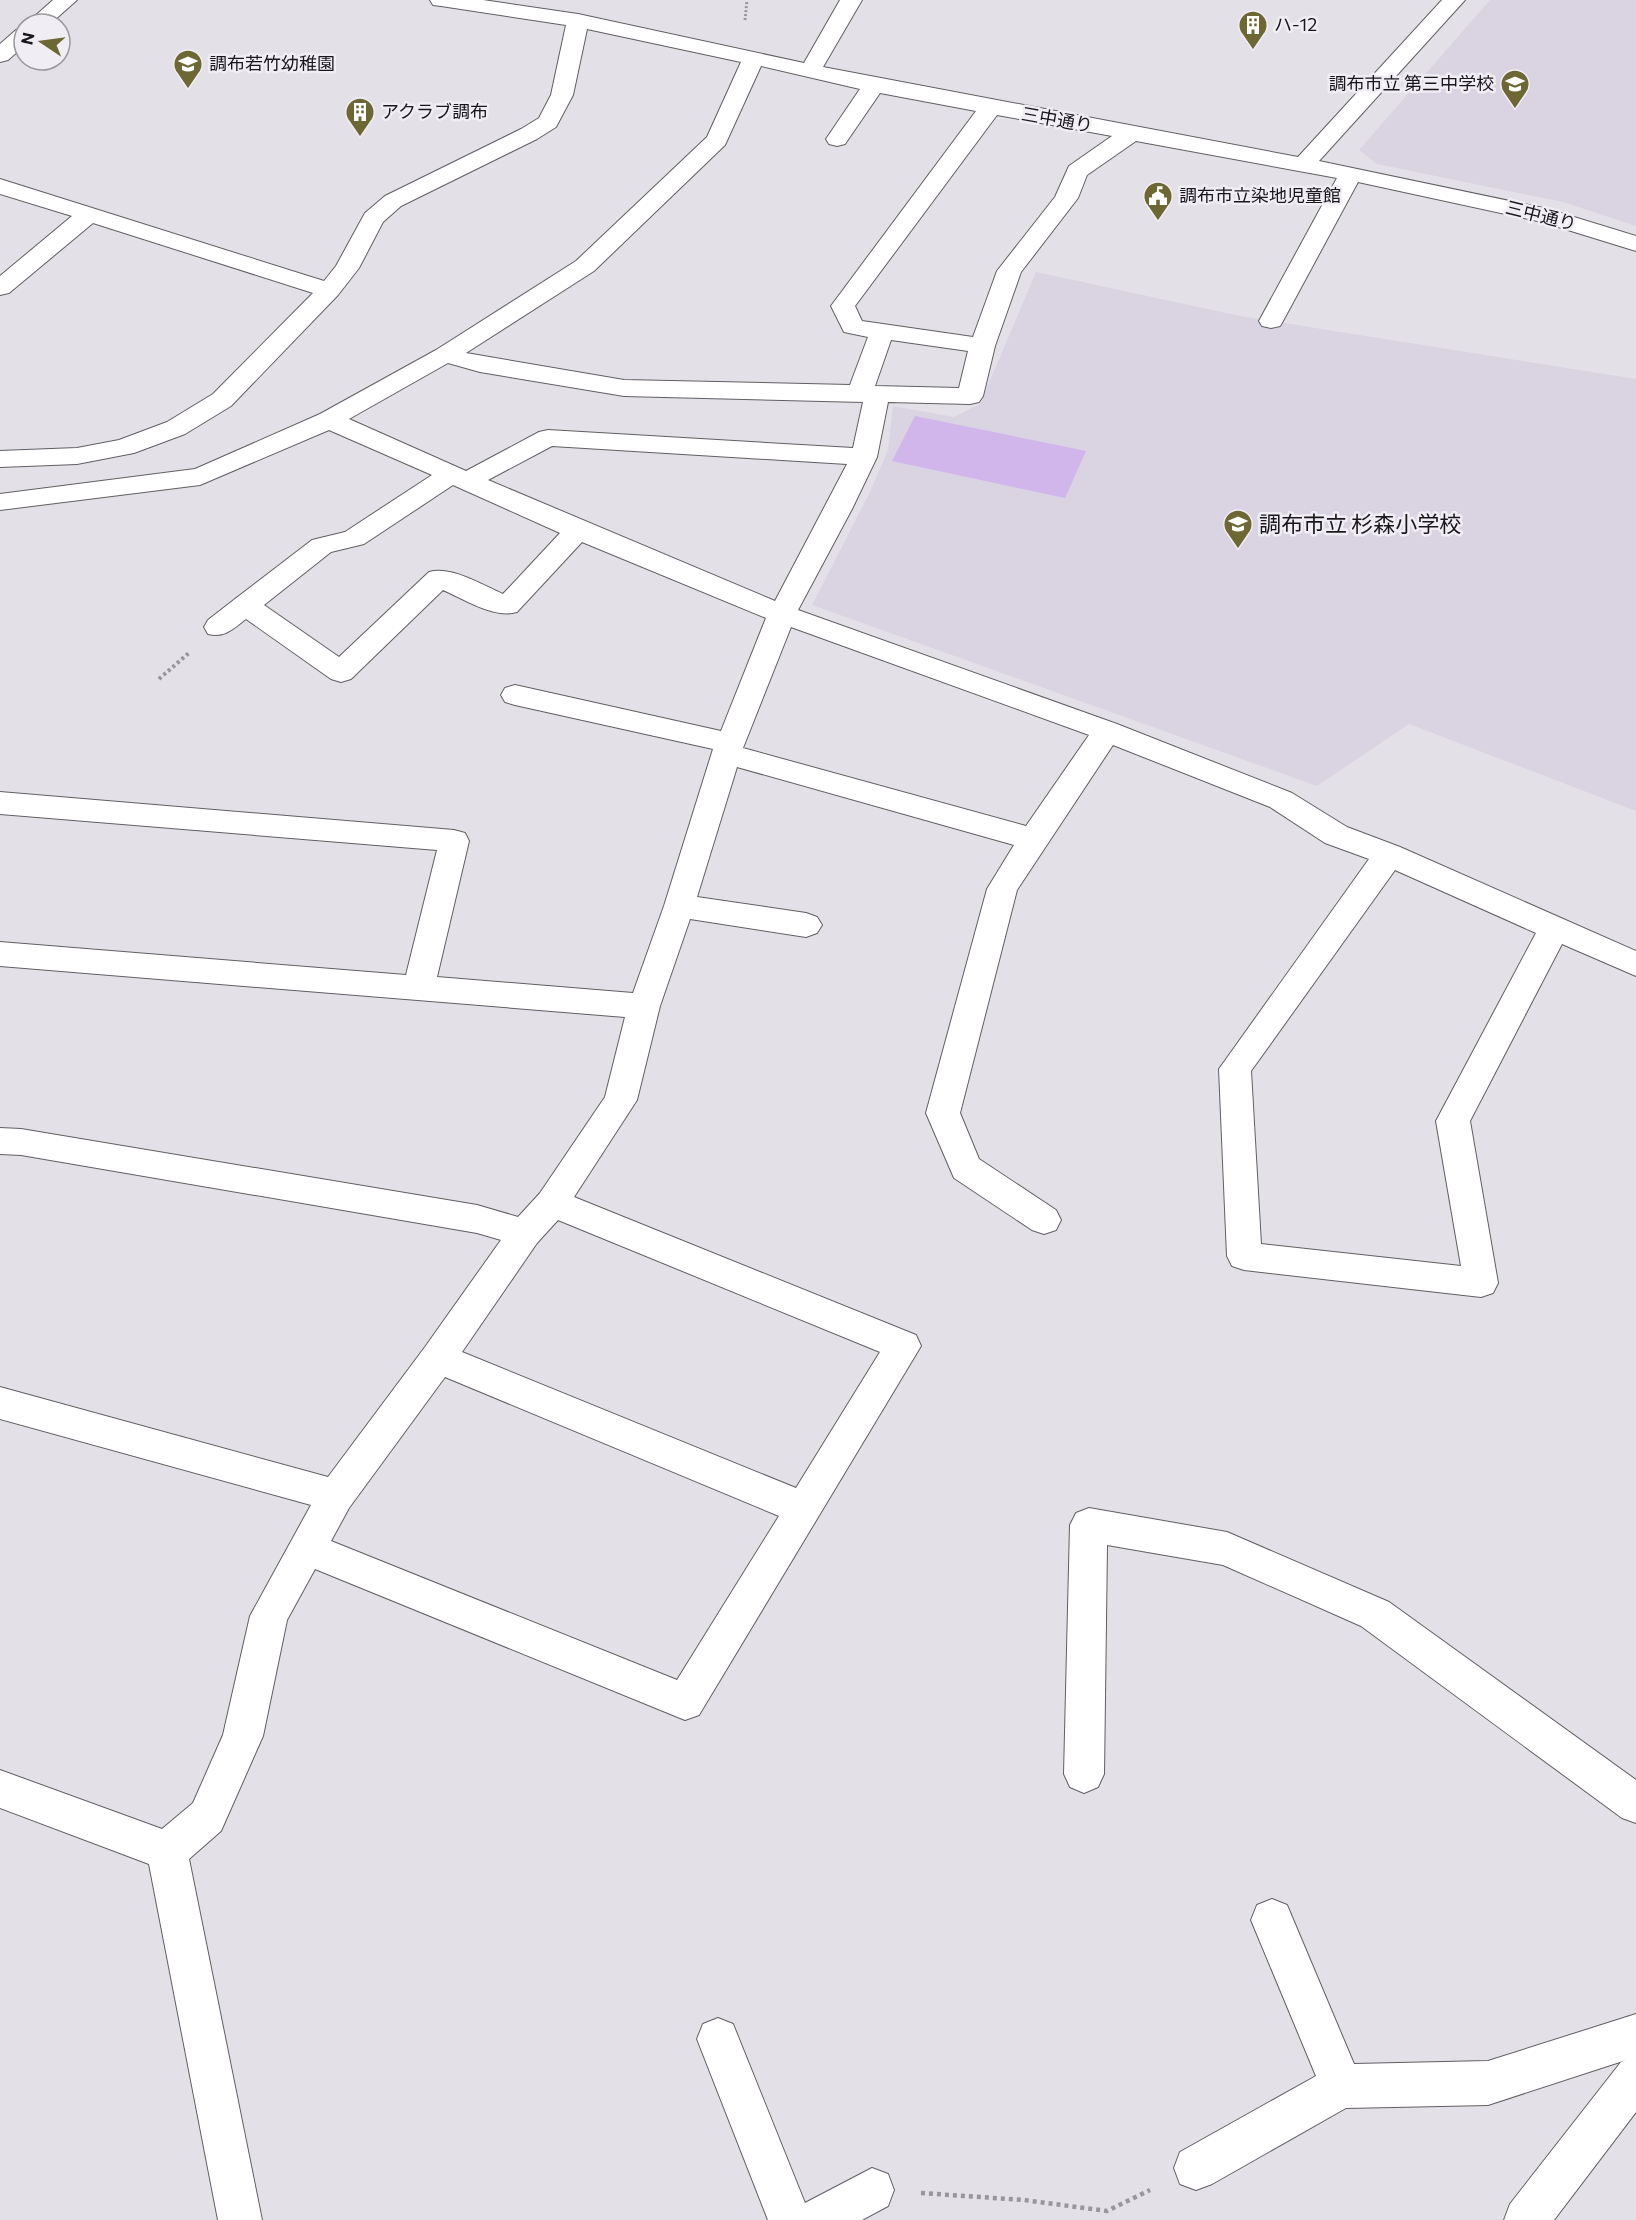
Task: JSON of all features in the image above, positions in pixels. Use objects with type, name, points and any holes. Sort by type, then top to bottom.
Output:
[{"type":"street","points":[[52,12],[66,0]]},
{"type":"street","name":"三中通り","points":[[441,0],[568,12],[753,59],[874,85],[1305,164],[1548,216],[1636,244]]},
{"type":"street","points":[[810,71],[851,0]]},
{"type":"street","points":[[1305,164],[1454,0]]},
{"type":"street","points":[[0,459],[78,456],[125,447],[176,428],[222,400],[329,290],[347,268],[373,218],[393,201],[529,134],[548,122],[562,94],[568,12]]},
{"type":"street","points":[[0,55],[12,45]]},
{"type":"street","points":[[0,502],[200,477],[328,420],[445,355],[585,266],[717,140],[753,59]]},
{"type":"street","points":[[837,139],[874,85]]},
{"type":"street","points":[[982,346],[853,327],[843,306],[990,108]]},
{"type":"street","points":[[445,355],[480,364],[624,388],[970,396],[982,346],[1009,271],[1066,198],[1077,171],[1132,134]]},
{"type":"street","points":[[1271,321],[1352,174]]},
{"type":"street","points":[[0,186],[329,290]]},
{"type":"street","points":[[0,288],[89,214]]},
{"type":"street","points":[[167,1851],[207,1817],[243,1736],[269,1616],[336,1496],[438,1358],[525,1233],[552,1203],[621,1100],[644,1006],[679,906],[728,748],[782,614],[839,509],[864,457],[868,394],[882,332]]},
{"type":"street","points":[[328,420],[578,531],[782,614],[1107,731],[1281,800],[1336,835],[1389,855],[1636,964]]},
{"type":"street","points":[[218,627],[322,546],[354,538],[459,477],[548,438],[864,457]]},
{"type":"street","points":[[245,605],[341,672],[439,578],[507,606],[578,531]]},
{"type":"street","points":[[514,695],[728,748],[1033,838]]},
{"type":"street","points":[[1044,1220],[966,1168],[943,1113],[1002,889],[1033,838],[1107,731]]},
{"type":"street","points":[[0,803],[454,841],[419,987]]},
{"type":"street","points":[[1389,855],[1235,1069],[1244,1256],[1481,1283],[1453,1121],[1554,929]]},
{"type":"street","points":[[679,906],[806,925]]},
{"type":"street","points":[[0,954],[644,1006]]},
{"type":"street","points":[[0,1140],[477,1219],[525,1233]]},
{"type":"street","points":[[306,1548],[685,1702],[903,1346],[552,1203]]},
{"type":"street","points":[[438,1358],[804,1509]]},
{"type":"street","points":[[0,1403],[336,1496]]},
{"type":"street","points":[[1084,1774],[1089,1525],[1227,1549],[1375,1614],[1414,1640],[1636,1803]]},
{"type":"street","points":[[0,1789],[167,1851]]},
{"type":"street","points":[[167,1851],[240,2220]]},
{"type":"street","points":[[1272,1920],[1342,2086]]},
{"type":"street","points":[[1196,2168],[1342,2086],[1488,2083],[1636,2035]]},
{"type":"street","points":[[718,2039],[790,2220]]},
{"type":"street","points":[[1526,2220],[1636,2077]]},
{"type":"street","points":[[819,2220],[872,2190]]},
{"type":"path","points":[[872,2190],[1024,2200],[1107,2211],[1196,2168]]},
{"type":"shaded area","name":"調布市立 第三中学校","points":[[1490,0],[1636,0],[1636,226],[1563,202],[1377,164],[1359,150]]},
{"type":"shaded area","name":"調布市立 杉森小学校","points":[[1036,272],[1240,316],[1636,379],[1636,811],[1409,724],[1317,786],[812,605],[869,494],[888,450],[893,406],[954,417],[980,404]]},
{"type":"shaded area","points":[[915,416],[1086,451],[1065,498],[892,461]]},
{"type":"place","name":"ハ-12","points":[[1253,50]]},
{"type":"place","name":"調布若竹幼稚園","points":[[188,90]]},
{"type":"place","name":"調布市立 第三中学校","points":[[1515,110]]},
{"type":"place","name":"アクラブ調布","points":[[360,138]]},
{"type":"place","name":"調布市立染地児童館","points":[[1158,222]]},
{"type":"place","name":"調布市立 杉森小学校","points":[[1238,550]]}]
